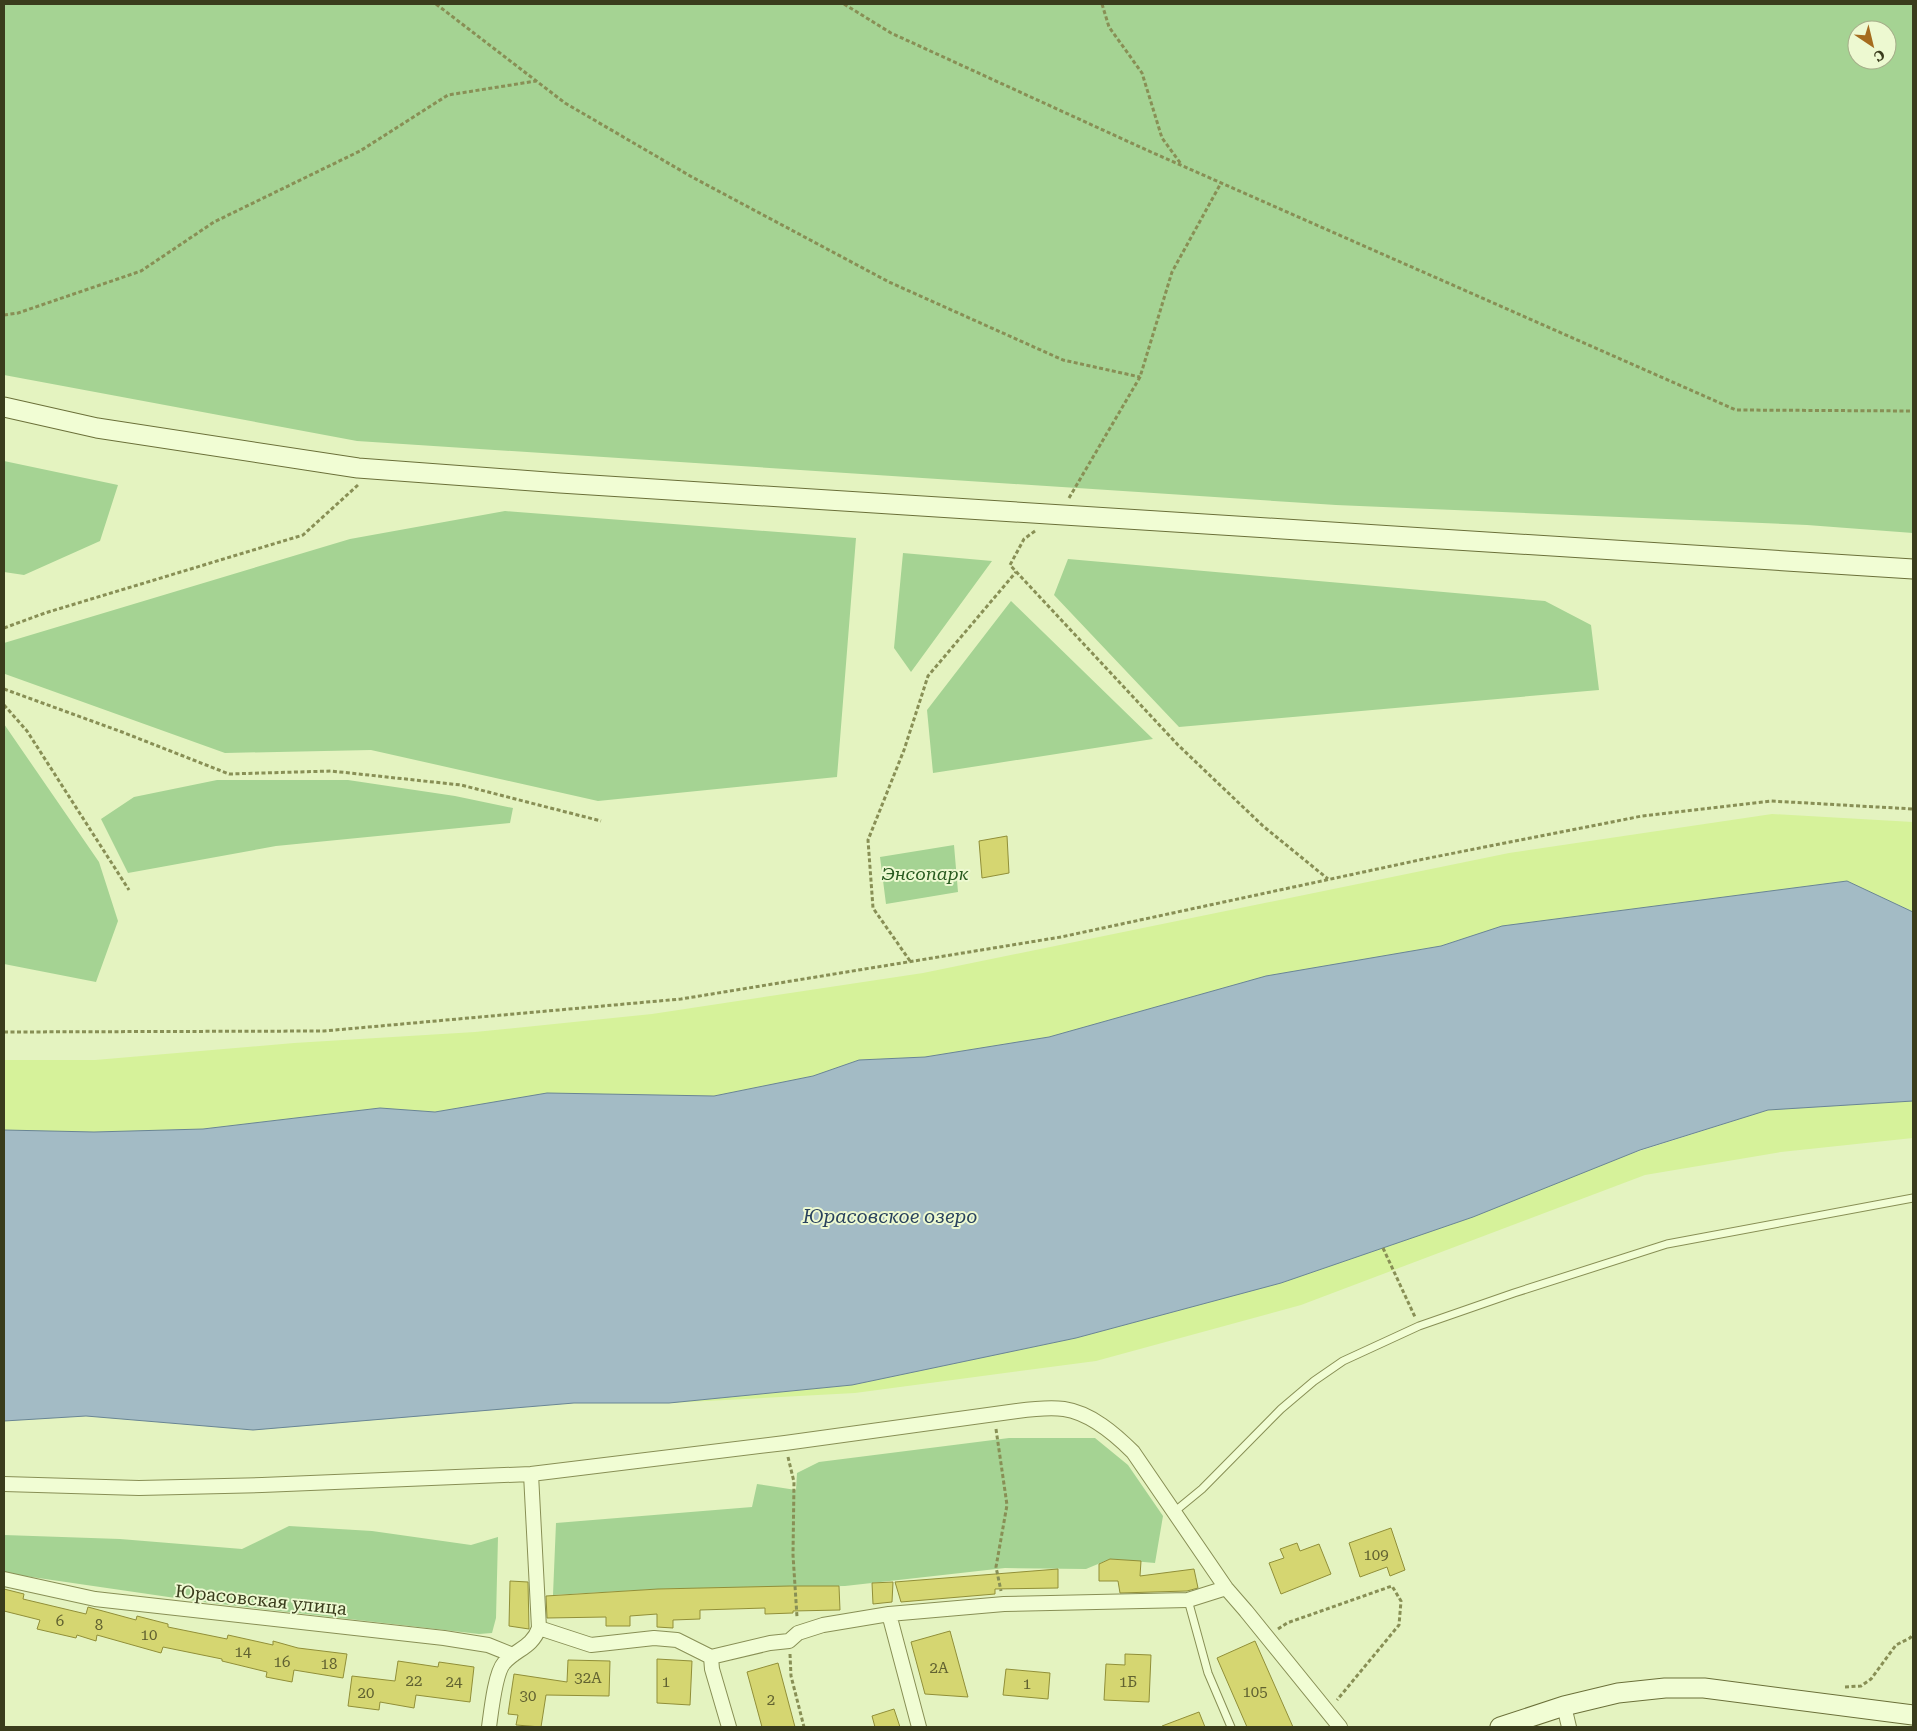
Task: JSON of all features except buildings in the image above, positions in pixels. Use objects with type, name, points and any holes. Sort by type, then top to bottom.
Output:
[{"type":"main road","points":[[4,407],[97,428],[358,468],[560,483],[1913,570]]},
{"type":"main road","points":[[1500,1727],[1564,1706],[1618,1692],[1665,1688],[1704,1688],[1913,1715]]},
{"type":"street","points":[[4,1484],[138,1488],[531,1474],[785,1443],[1039,1408],[1065,1409],[1087,1417],[1119,1438],[1133,1452],[1226,1588],[1340,1727]]},
{"type":"street","points":[[489,1727],[498,1672],[504,1663],[535,1638],[539,1628],[531,1474]]},
{"type":"street","name":"Юрасовская улица","points":[[4,1579],[104,1600],[488,1645],[513,1656]]},
{"type":"street","points":[[539,1628],[591,1645],[654,1638],[677,1640],[711,1657],[793,1637],[823,1625],[889,1614],[1004,1604],[1188,1600],[1226,1588]]},
{"type":"street","points":[[889,1614],[919,1727]]},
{"type":"street","points":[[711,1657],[712,1669],[729,1727]]},
{"type":"street","points":[[1564,1706],[1569,1727]]},
{"type":"lane","points":[[1174,1512],[1202,1489],[1282,1409],[1314,1381],[1343,1361],[1420,1326],[1514,1293],[1667,1244],[1913,1198]]},
{"type":"lane","points":[[1188,1600],[1208,1673],[1231,1727]]},
{"type":"path","points":[[436,4],[565,103],[692,177],[889,282],[1063,360],[1140,377]]},
{"type":"path","points":[[844,4],[891,33],[1182,166],[1736,410],[1913,411]]},
{"type":"path","points":[[1102,4],[1109,28],[1142,74],[1162,138],[1182,166]]},
{"type":"path","points":[[4,314],[18,312],[141,271],[214,222],[360,151],[448,95],[537,80]]},
{"type":"path","points":[[1221,183],[1172,272],[1140,377],[1059,514],[1024,539],[1010,565],[1178,745],[1263,826],[1329,880]]},
{"type":"path","points":[[4,628],[45,613],[303,535],[375,469]]},
{"type":"path","points":[[910,962],[873,908],[868,840],[904,750],[928,676],[1016,572]]},
{"type":"path","points":[[4,689],[229,774],[330,772],[461,785],[601,821]]},
{"type":"path","points":[[4,705],[27,731],[129,890]]},
{"type":"path","points":[[4,1032],[324,1031],[681,999],[1061,937],[1642,816],[1771,801],[1913,809]]},
{"type":"path","points":[[1383,1248],[1420,1326]]},
{"type":"path","points":[[994,1414],[1007,1504],[996,1567],[1004,1604]]},
{"type":"path","points":[[785,1443],[794,1482],[791,1676],[804,1727]]},
{"type":"path","points":[[1267,1636],[1287,1624],[1392,1586],[1401,1601],[1400,1625],[1327,1711]]},
{"type":"path","points":[[1841,1706],[1844,1686],[1861,1686],[1871,1679],[1896,1645],[1910,1638],[1913,1634]]},
{"type":"green space","points":[[4,4],[1913,4],[1913,533],[1807,525],[1336,505],[357,441],[4,375]]},
{"type":"green space","points":[[4,461],[118,485],[100,541],[24,575],[4,572]]},
{"type":"green space","points":[[505,511],[856,538],[837,777],[598,801],[371,750],[225,753],[5,674],[4,671],[4,643],[350,539]]},
{"type":"green space","points":[[903,553],[992,561],[911,672],[894,648]]},
{"type":"green space","points":[[1068,559],[1545,601],[1591,625],[1599,690],[1179,727],[1054,595]]},
{"type":"green space","points":[[1011,601],[1153,739],[933,773],[927,710]]},
{"type":"green space","points":[[4,724],[99,862],[118,921],[96,982],[4,964]]},
{"type":"green space","points":[[217,780],[348,780],[455,796],[513,808],[510,823],[276,846],[128,873],[101,819],[134,797]]},
{"type":"green space","name":"Энсопарк","points":[[954,845],[958,892],[886,904],[880,857]]},
{"type":"green space","points":[[1009,1438],[1095,1438],[1128,1465],[1163,1516],[1155,1563],[1110,1559],[1086,1569],[1005,1568],[845,1586],[658,1589],[553,1595],[556,1523],[752,1507],[757,1484],[796,1490],[797,1473],[819,1462]]},
{"type":"green space","points":[[289,1526],[372,1531],[471,1545],[498,1537],[496,1618],[492,1633],[479,1634],[203,1602],[4,1573],[4,1535],[120,1539],[242,1549]]},
{"type":"sand","points":[[1772,814],[1913,822],[1913,912],[1847,881],[1502,926],[1441,946],[1266,976],[1049,1037],[925,1057],[859,1060],[813,1076],[714,1096],[547,1093],[435,1112],[380,1108],[203,1129],[94,1132],[4,1130],[4,1060],[95,1060],[294,1043],[475,1032],[652,1014],[923,973],[1509,853]]},
{"type":"sand","points":[[1913,1101],[1913,1138],[1781,1152],[1645,1175],[1301,1305],[1096,1361],[855,1393],[669,1403],[852,1385],[1076,1338],[1281,1283],[1473,1217],[1621,1157],[1768,1110]]},
{"type":"water","name":"Юрасовское озеро","points":[[1847,881],[1913,912],[1913,1101],[1768,1110],[1640,1150],[1473,1217],[1281,1283],[1076,1338],[852,1385],[669,1403],[574,1403],[253,1430],[86,1416],[4,1421],[4,1130],[94,1132],[203,1129],[380,1108],[435,1112],[547,1093],[714,1096],[813,1076],[859,1060],[925,1057],[1049,1037],[1266,976],[1441,946],[1502,926]]}]
